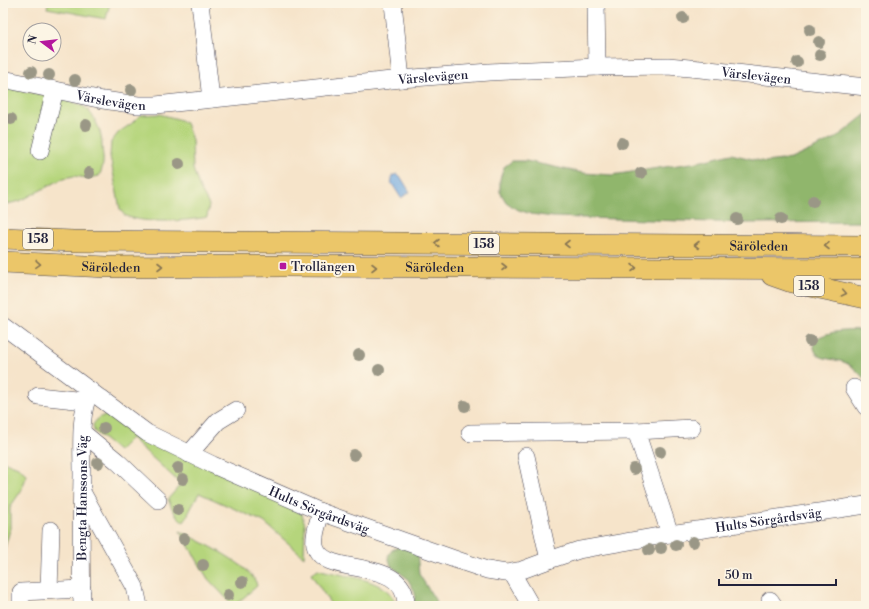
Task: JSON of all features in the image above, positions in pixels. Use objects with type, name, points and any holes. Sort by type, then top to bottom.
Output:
[{"type":"main road","name":"Säröleden","points":[[3,238],[81,241],[866,246]]},
{"type":"main road","name":"Säröleden","points":[[3,262],[107,266],[753,268],[866,270]]},
{"type":"main road","name":"158","points":[[753,268],[792,282],[866,298]]},
{"type":"street","points":[[200,3],[211,99]]},
{"type":"street","points":[[393,3],[400,79]]},
{"type":"street","points":[[596,3],[597,67]]},
{"type":"street","name":"Värslevägen","points":[[3,79],[103,100],[138,105],[156,105],[400,79],[489,72],[597,67],[668,66],[866,87]]},
{"type":"street","points":[[40,151],[55,90]]},
{"type":"street","name":"Hults Sörgårdsväg","points":[[3,326],[87,395],[148,433],[189,454],[352,524],[487,570],[512,573],[579,550],[670,534],[866,504]]},
{"type":"street","points":[[854,388],[866,407]]},
{"type":"street","points":[[38,396],[87,395]]},
{"type":"street","name":"Bengta Hanssons Väg","points":[[82,606],[80,539],[83,433],[87,395]]},
{"type":"street","points":[[189,454],[218,421],[236,410]]},
{"type":"street","points":[[470,433],[636,431],[692,428]]},
{"type":"street","points":[[636,431],[670,534]]},
{"type":"street","points":[[83,433],[117,461],[158,500]]},
{"type":"street","points":[[526,456],[549,560]]},
{"type":"street","points":[[82,491],[135,587],[140,606]]},
{"type":"street","points":[[322,512],[315,536],[315,544],[318,553],[323,558],[330,561],[379,572],[391,578],[404,591],[406,606]]},
{"type":"street","points":[[49,590],[51,530]]},
{"type":"street","points":[[512,573],[531,606]]},
{"type":"street","points":[[21,606],[21,592],[82,589]]},
{"type":"green space","points":[[48,3],[110,3],[106,19],[47,8]]},
{"type":"green space","points":[[3,87],[73,102],[88,110],[98,127],[101,137],[103,161],[99,176],[87,178],[74,176],[64,178],[20,201],[3,205]]},
{"type":"green space","points":[[159,114],[178,119],[186,123],[192,140],[193,169],[200,189],[209,205],[207,217],[178,221],[143,220],[126,216],[120,209],[110,156],[111,142],[119,132],[131,124],[140,115]]},
{"type":"green space","points":[[866,114],[866,222],[746,223],[553,217],[531,214],[516,209],[506,202],[500,192],[500,179],[504,167],[512,161],[526,161],[583,173],[612,175],[698,162],[731,154],[765,162],[791,159],[836,138]]},
{"type":"green space","points":[[846,331],[866,331],[866,381],[848,364],[820,356],[816,353],[814,348],[814,340],[826,334]]},
{"type":"green space","points":[[108,415],[293,508],[302,514],[305,525],[304,557],[264,522],[199,493],[184,522],[174,512],[168,499],[181,484],[131,438],[118,451],[94,431],[93,425],[96,421],[101,417]]},
{"type":"green space","points":[[3,461],[18,467],[27,475],[21,491],[10,507],[10,530],[3,554]]},
{"type":"green space","points":[[180,531],[236,562],[247,570],[254,578],[257,586],[235,605],[231,603],[208,579]]},
{"type":"green space","points":[[402,545],[417,551],[419,574],[439,606],[414,606],[415,592],[407,578],[391,566],[388,556],[392,550]]},
{"type":"green space","points":[[318,569],[375,584],[385,589],[392,596],[396,606],[332,606],[311,574]]},
{"type":"water","points":[[397,174],[399,177],[400,176],[410,192],[401,198],[391,182],[392,176]]},
{"type":"place","name":"Trollängen","points":[[283,266]]}]
